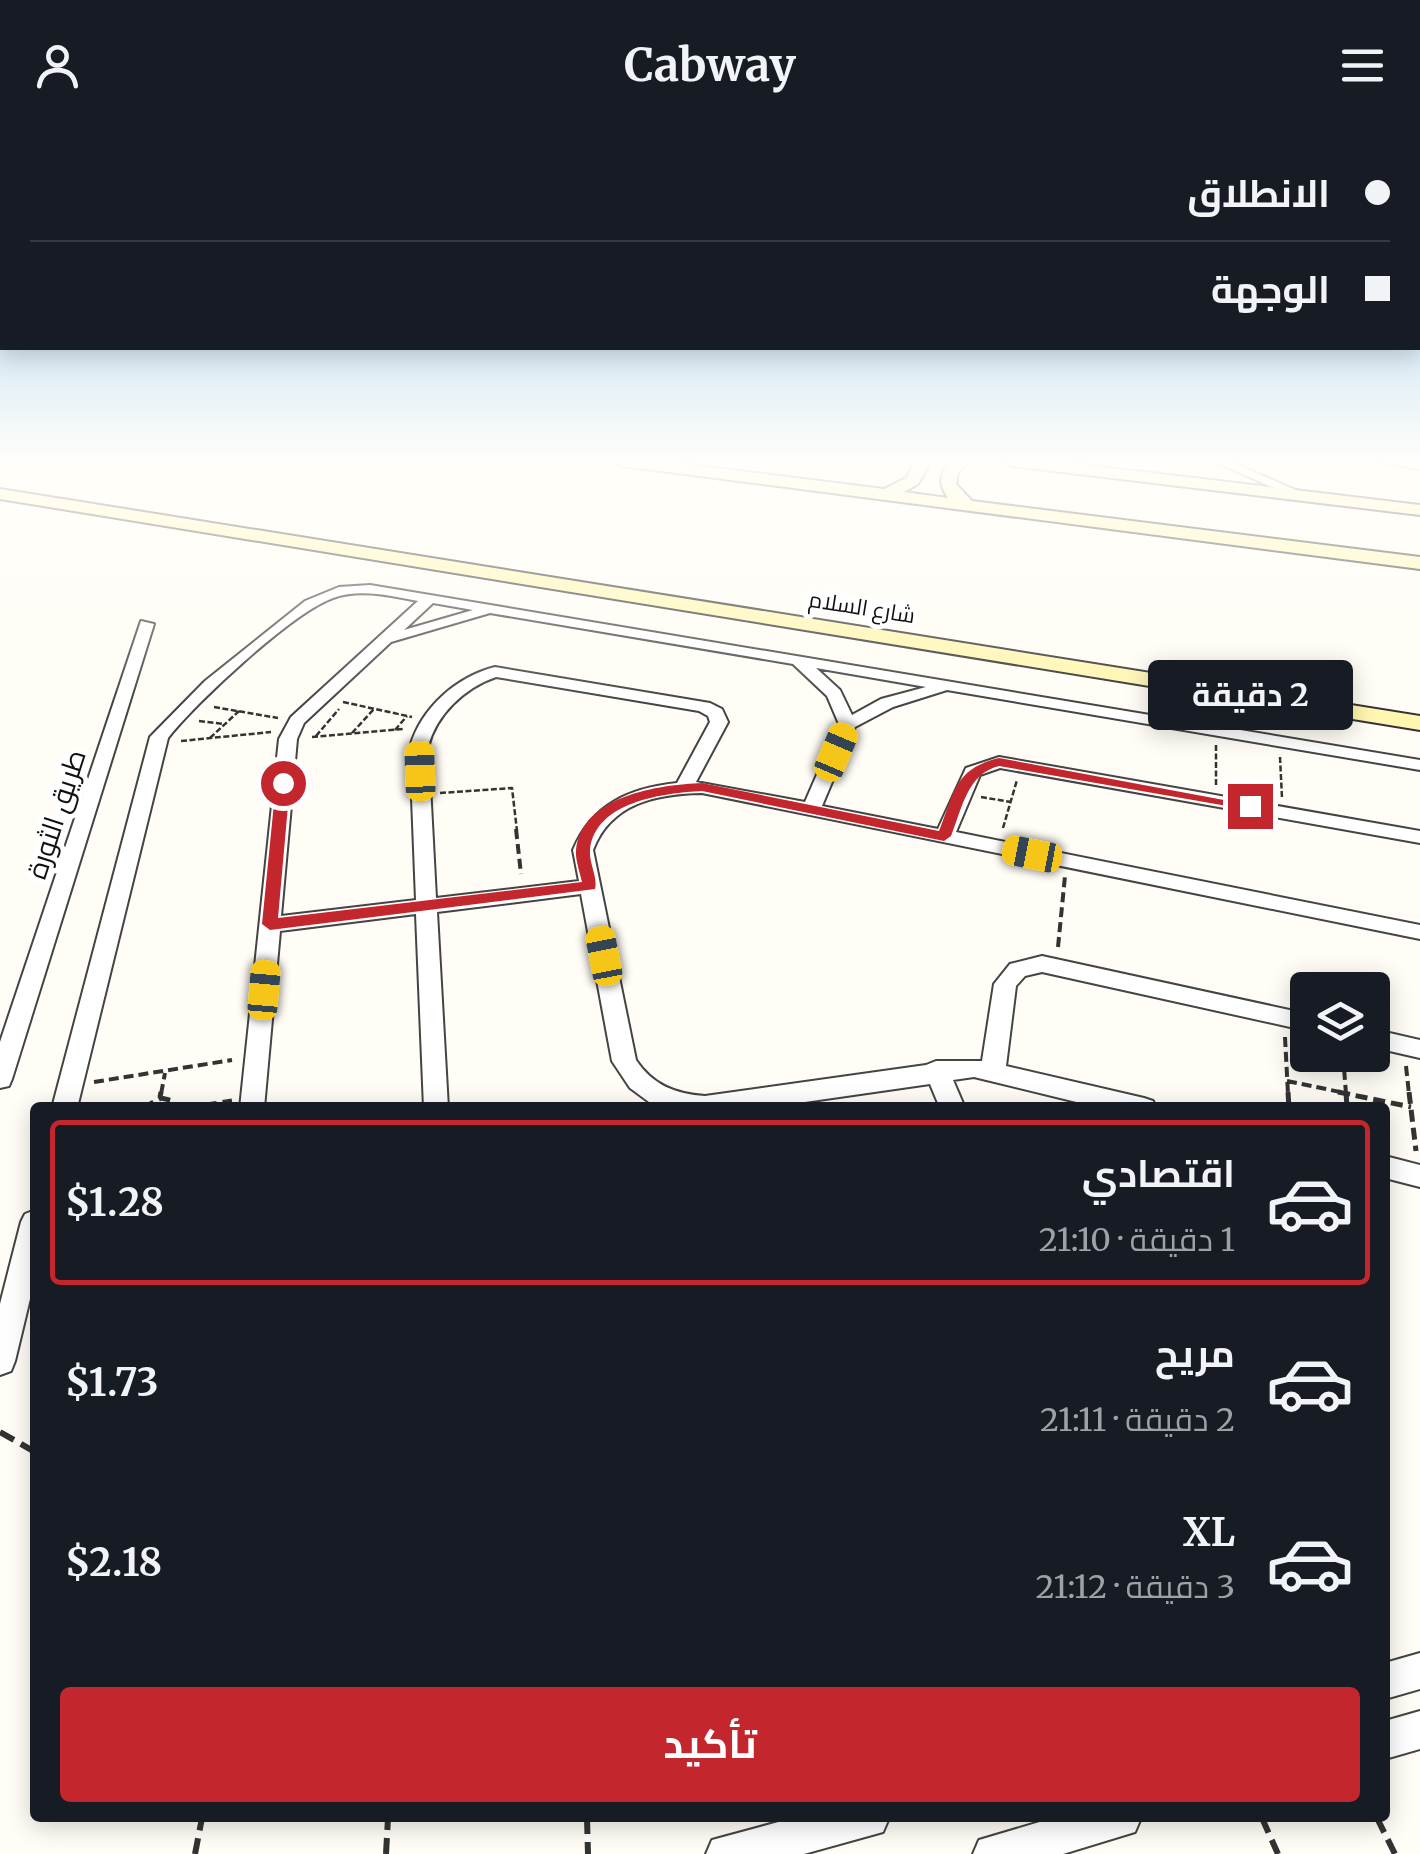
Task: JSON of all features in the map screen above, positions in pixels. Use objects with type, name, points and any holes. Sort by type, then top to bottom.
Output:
[{"type":"main road","name":"شارع السلام","points":[[294,541],[1420,723]]},
{"type":"street","points":[[65,1102],[156,744],[165,727],[190,702],[318,598],[362,590],[430,598],[1420,766]]},
{"type":"street","points":[[253,1102],[292,730],[430,598]]},
{"type":"street","points":[[382,643],[436,622],[496,610]]},
{"type":"street","name":"طريق الثورة","points":[[0,1079],[146,624]]},
{"type":"street","points":[[798,660],[834,694],[848,724]]},
{"type":"street","points":[[436,1102],[419,747],[428,724],[468,681],[495,672],[704,707],[716,713],[719,722],[684,787]]},
{"type":"street","points":[[812,808],[848,724],[902,697],[952,686]]},
{"type":"street","points":[[944,836],[968,778],[979,767],[999,762],[1420,837]]},
{"type":"street","points":[[688,1102],[656,1095],[642,1086],[624,1062],[583,850],[596,821],[645,793],[684,787],[812,808],[1420,932]]},
{"type":"street","points":[[270,924],[590,886]]},
{"type":"street","points":[[993,1070],[1005,984],[1027,967],[1056,966],[1290,1019]]},
{"type":"street","points":[[732,1102],[936,1070],[993,1070],[1120,1102]]},
{"type":"street","points":[[936,1070],[950,1102]]},
{"type":"street","points":[[1390,1168],[1419,1176]]},
{"type":"street","points":[[0,1361],[30,1242]]},
{"type":"street","points":[[1390,1679],[1420,1670]]},
{"type":"street","points":[[1390,1739],[1420,1730]]},
{"type":"street","points":[[726,1854],[853,1822]]},
{"type":"street","points":[[993,1854],[1108,1822]]},
{"type":"path","points":[[322,698],[428,724]]},
{"type":"path","points":[[190,702],[238,711],[316,736],[428,724]]},
{"type":"path","points":[[316,736],[344,702]]},
{"type":"path","points":[[352,733],[374,709]]},
{"type":"path","points":[[210,738],[238,711]]},
{"type":"path","points":[[395,730],[407,716]]},
{"type":"path","points":[[156,744],[292,730]]},
{"type":"path","points":[[1216,731],[1216,800]]},
{"type":"path","points":[[1278,742],[1283,812]]},
{"type":"path","points":[[998,848],[1022,764]]},
{"type":"path","points":[[421,794],[512,788],[523,894]]},
{"type":"path","points":[[962,793],[1011,802]]},
{"type":"path","points":[[1056,966],[1067,861]]},
{"type":"path","points":[[1284,1018],[1288,1102]]},
{"type":"path","points":[[1412,1047],[1411,1107],[1419,1176]]},
{"type":"path","points":[[69,1086],[257,1056]]},
{"type":"path","points":[[160,1098],[166,1070]]},
{"type":"path","points":[[1345,1072],[1347,1102]]},
{"type":"path","points":[[1287,1081],[1388,1102]]},
{"type":"path","points":[[153,1102],[160,1098],[172,1102]]},
{"type":"path","points":[[1390,1102],[1411,1107]]},
{"type":"path","points":[[0,1432],[30,1449]]},
{"type":"path","points":[[195,1854],[201,1822]]},
{"type":"path","points":[[386,1854],[388,1822]]},
{"type":"path","points":[[586,1822],[588,1854]]},
{"type":"path","points":[[1264,1822],[1278,1854]]},
{"type":"path","points":[[1379,1822],[1395,1854]]},
{"type":"route","points":[[283,783],[270,924],[590,886],[583,850],[596,821],[628,800],[664,789],[702,787],[944,836],[972,772],[999,762],[1250,806]]}]
